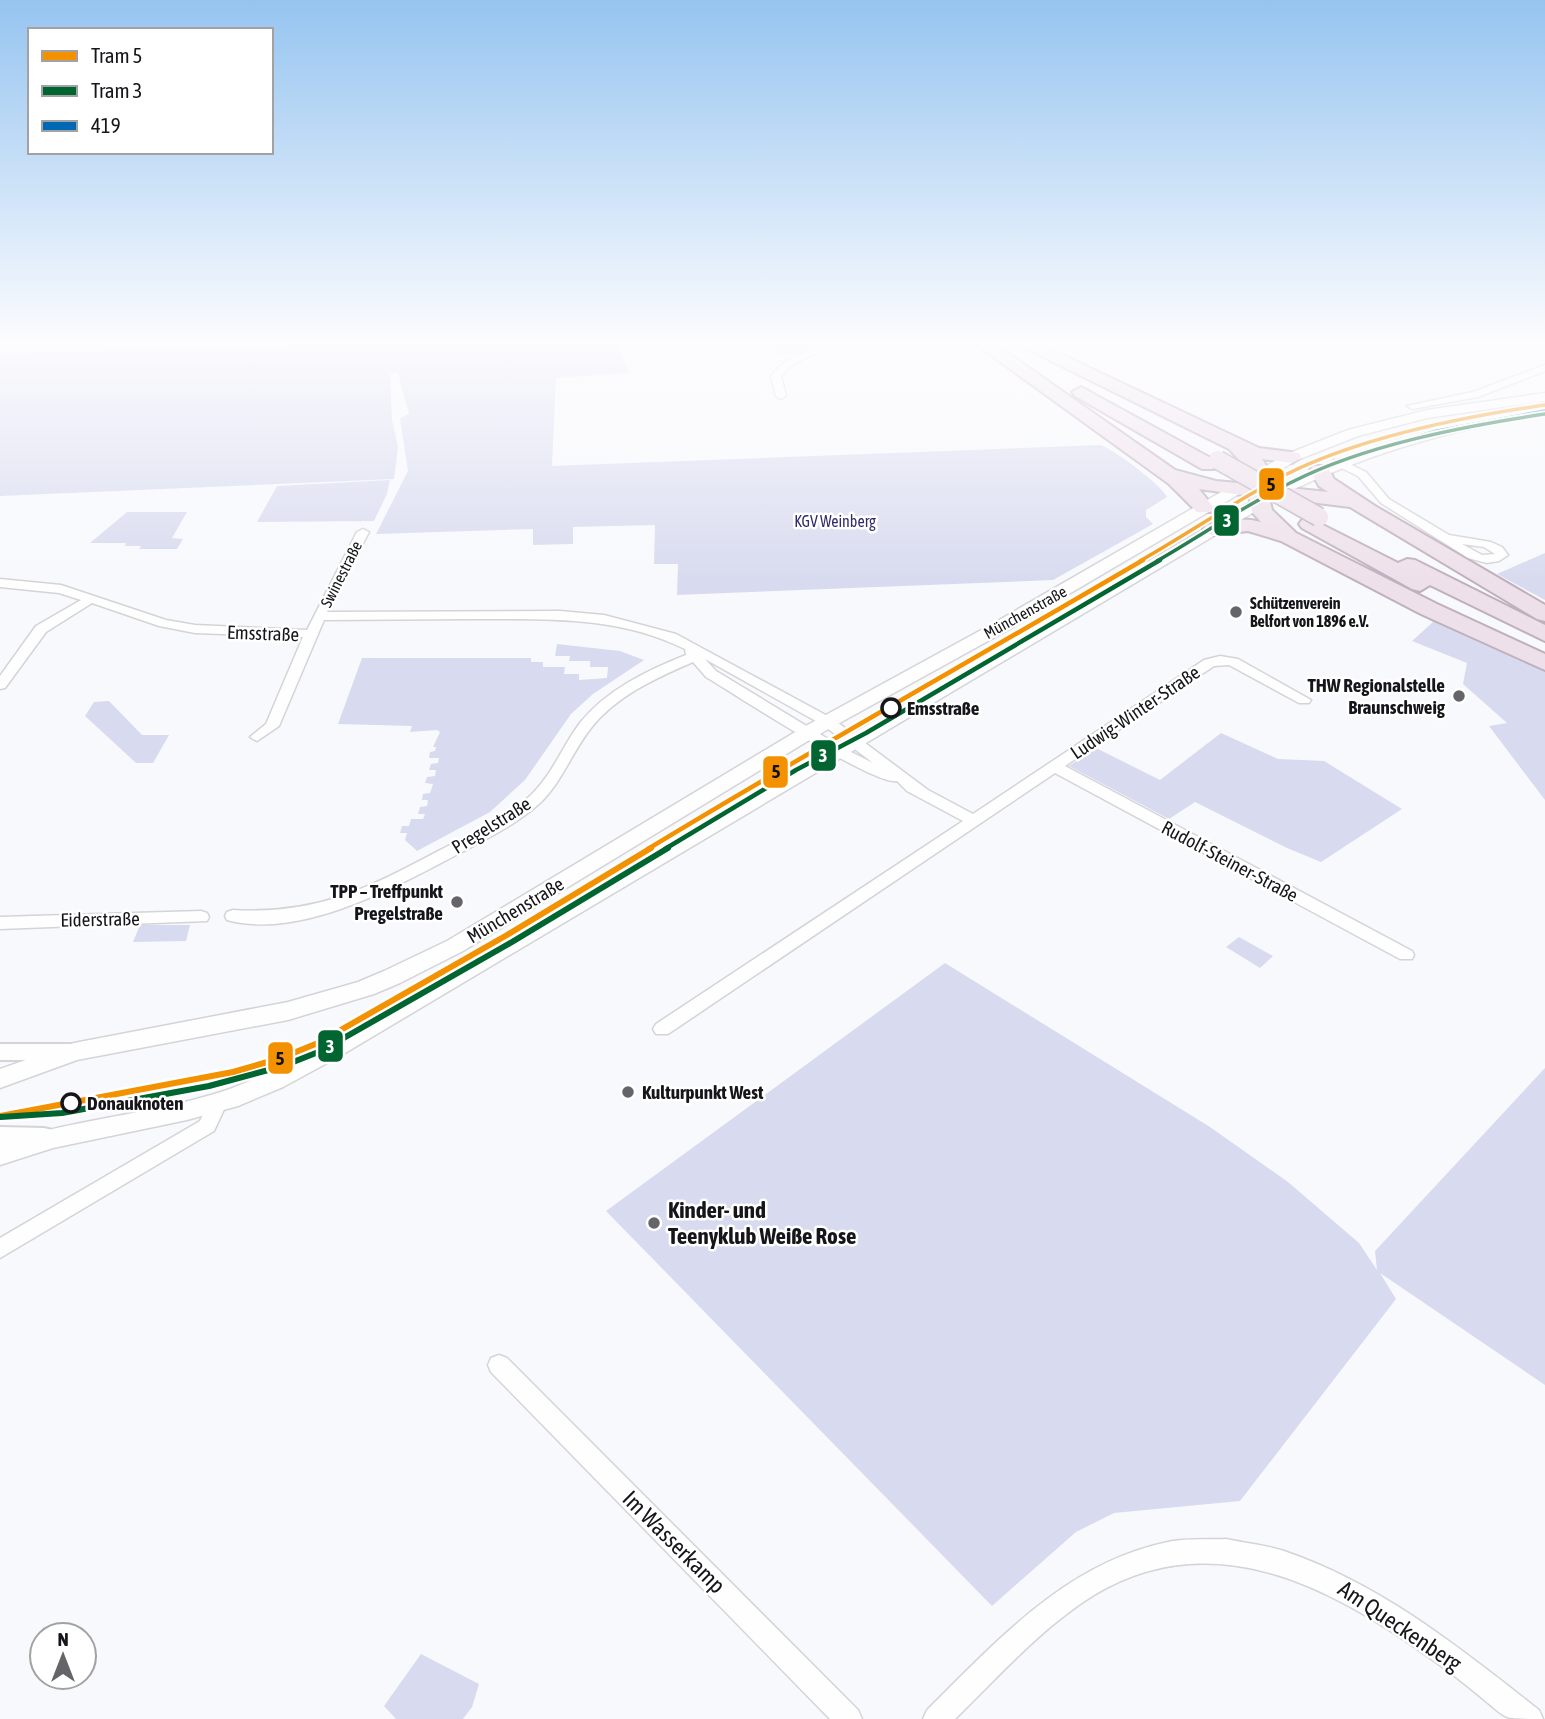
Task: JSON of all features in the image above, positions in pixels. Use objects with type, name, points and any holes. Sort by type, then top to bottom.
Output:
[{"type":"highway","points":[[1093,420],[1197,498],[1204,509]]},
{"type":"highway","points":[[1136,420],[1414,580],[1545,646]]},
{"type":"highway","points":[[1184,420],[1236,445],[1266,455],[1292,457]]},
{"type":"highway","points":[[1236,445],[1258,466],[1263,483],[1266,517],[1289,537]]},
{"type":"highway","points":[[1159,469],[1186,480],[1236,489],[1263,483],[1281,490],[1326,496],[1368,510]]},
{"type":"highway","points":[[1320,470],[1326,482],[1368,510],[1545,614]]},
{"type":"highway","points":[[1314,521],[1545,634]]},
{"type":"highway","points":[[1213,529],[1249,525],[1289,537],[1429,609],[1545,663]]},
{"type":"main road","name":"Münchenstraße","points":[[218,1103],[261,1086],[331,1050],[1213,529],[1292,457],[1353,433],[1403,420]]},
{"type":"main road","points":[[1281,490],[1320,470],[1437,430],[1493,420]]},
{"type":"main road","points":[[1263,483],[1275,474],[1280,477],[1320,470]]},
{"type":"main road","name":"Münchenstraße","points":[[74,1052],[288,1011],[366,988],[392,977],[455,946],[818,727],[1010,621],[1236,489]]},
{"type":"main road","points":[[0,1079],[74,1052]]},
{"type":"main road","points":[[0,1155],[54,1136],[218,1103]]},
{"type":"street","points":[[1320,470],[1362,474],[1385,501],[1446,538]]},
{"type":"street","name":"Swinestraße","points":[[319,617],[363,532]]},
{"type":"street","name":"Emsstraße","points":[[0,583],[43,586],[92,598],[144,617],[187,628],[232,633],[312,634],[319,617],[572,615],[626,623],[684,644],[847,746]]},
{"type":"street","points":[[0,685],[36,634],[63,614],[92,598]]},
{"type":"street","points":[[257,737],[272,726],[312,634]]},
{"type":"street","name":"Emsstraße","points":[[699,655],[711,674],[818,727]]},
{"type":"street","name":"Pregelstraße","points":[[233,916],[264,919],[356,900],[498,825],[537,797],[586,725],[603,709],[633,687],[699,655]]},
{"type":"street","name":"Ludwig-Winter-Straße","points":[[662,1029],[1214,660],[1233,662],[1304,700]]},
{"type":"street","points":[[818,727],[922,793],[975,821]]},
{"type":"street","points":[[847,746],[922,793]]},
{"type":"street","name":"Rudolf-Steiner-Straße","points":[[1055,767],[1406,955]]},
{"type":"street","name":"Eiderstraße","points":[[0,923],[201,917]]},
{"type":"street","points":[[0,1052],[74,1052]]},
{"type":"street","points":[[0,1249],[207,1126],[218,1103]]},
{"type":"street","points":[[0,1136],[54,1136]]},
{"type":"street","name":"Im Wasserkamp","points":[[499,1365],[849,1719]]},
{"type":"street","name":"Am Queckenberg","points":[[936,1719],[1024,1635],[1084,1588],[1111,1573],[1140,1563],[1202,1552],[1268,1559],[1297,1566],[1331,1580],[1398,1618],[1530,1719]]},
{"type":"green space","name":"KGV Weinberg","points":[[0,420],[392,420],[398,447],[394,479],[0,496]]},
{"type":"green space","name":"KGV Weinberg","points":[[400,420],[554,420],[552,466],[1101,445],[1137,468],[1167,497],[1146,510],[1146,517],[1153,524],[1053,580],[677,595],[678,564],[654,564],[655,525],[573,527],[573,544],[533,545],[533,529],[376,534],[408,471]]},
{"type":"green space","points":[[390,480],[387,494],[374,521],[257,522],[277,486]]},
{"type":"green space","points":[[127,512],[187,512],[172,538],[183,539],[177,549],[139,549],[141,546],[125,546],[126,543],[90,543]]},
{"type":"green space","points":[[1545,553],[1545,600],[1497,574]]},
{"type":"green space","points":[[1382,594],[1545,670],[1545,800],[1489,726],[1507,723],[1463,684],[1467,663],[1412,641],[1433,622]]},
{"type":"green space","points":[[557,644],[620,651],[644,660],[593,694],[571,714],[525,780],[490,812],[417,851],[405,840],[407,833],[400,833],[402,826],[409,826],[411,819],[423,819],[425,814],[418,814],[420,807],[427,806],[428,800],[422,800],[423,794],[430,793],[433,784],[425,783],[427,777],[435,776],[436,770],[429,770],[431,764],[438,763],[439,758],[429,758],[430,752],[435,751],[436,747],[433,747],[440,732],[410,732],[412,726],[338,724],[362,658],[531,658],[531,662],[543,662],[543,667],[565,667],[564,674],[579,674],[579,680],[607,678],[608,667],[590,667],[590,661],[569,661],[570,656],[555,656]]},
{"type":"green space","points":[[109,701],[142,735],[169,735],[153,763],[136,763],[85,716],[94,702]]},
{"type":"green space","points":[[1221,733],[1278,759],[1324,761],[1402,809],[1321,862],[1195,802],[1169,819],[1069,766],[1096,748],[1160,780]]},
{"type":"green space","points":[[140,925],[190,925],[186,941],[133,942]]},
{"type":"green space","points":[[1239,937],[1273,956],[1260,968],[1226,947]]},
{"type":"green space","points":[[945,963],[1210,1127],[1288,1182],[1359,1243],[1377,1270],[1375,1251],[1545,1068],[1545,1385],[1380,1273],[1396,1299],[1240,1501],[1114,1513],[1076,1532],[992,1606],[606,1211]]},
{"type":"green space","points":[[421,1654],[479,1684],[472,1707],[463,1719],[396,1719],[384,1706]]},
{"type":"tram line","name":"5","points":[[0,1116],[233,1072],[281,1058],[318,1043],[507,935],[792,762],[862,725],[1288,474],[1382,440],[1459,420]]},
{"type":"tram line","name":"3","points":[[1,1117],[62,1113],[209,1086],[283,1066],[321,1051],[512,942],[796,770],[866,733],[1292,482],[1416,440],[1508,420]]},
{"type":"transit line","name":"419","points":[[1371,450],[1437,431],[1495,420]]},
{"type":"place","name":"Schützenverein Belfort von 1896 e.V.","points":[[1236,612]]},
{"type":"place","name":"THW Regionalstelle Braunschweig","points":[[1459,696]]},
{"type":"place","name":"Emsstraße","points":[[891,708]]},
{"type":"place","name":"TPP – Treffpunkt Pregelstraße","points":[[457,902]]},
{"type":"place","name":"Kulturpunkt West","points":[[628,1092]]},
{"type":"place","name":"Donauknoten","points":[[71,1103]]},
{"type":"place","name":"Kinder- und Teenyklub Weiße Rose","points":[[654,1223]]}]
